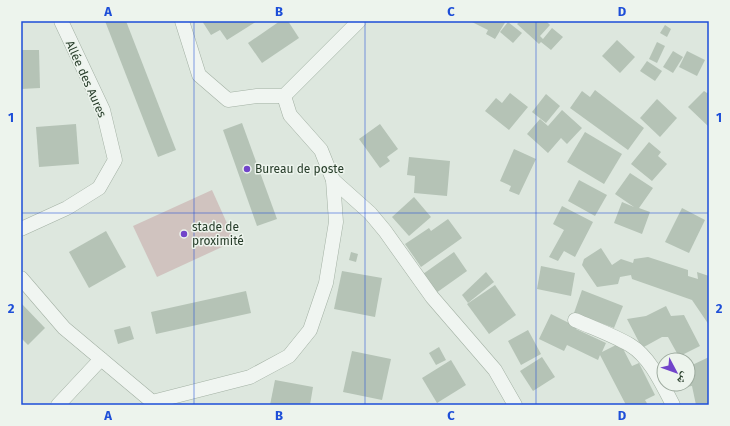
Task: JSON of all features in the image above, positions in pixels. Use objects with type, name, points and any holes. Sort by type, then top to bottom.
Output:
[{"type":"street","name":"Allée des Aures","points":[[21,229],[67,208],[99,188],[115,160],[102,110],[61,21]]},
{"type":"street","points":[[182,21],[199,75],[228,100],[257,96],[284,96],[359,21]]},
{"type":"street","points":[[21,278],[64,328],[154,403],[250,377],[289,356],[310,330],[326,283],[336,222],[333,180],[321,150],[290,115],[284,96]]},
{"type":"street","points":[[333,180],[370,213],[385,230],[432,297],[495,370],[515,405]]},
{"type":"street","points":[[575,320],[630,345],[647,362],[660,379],[673,405]]},
{"type":"street","points":[[58,405],[101,358]]},
{"type":"shaded area","name":"stade de proximité","points":[[212,190],[235,241],[157,277],[133,226]]},
{"type":"building","points":[[105,21],[126,21],[176,150],[158,157]]},
{"type":"building","points":[[202,21],[257,21],[227,40],[220,30],[211,35]]},
{"type":"building","points":[[280,21],[288,21],[299,38],[262,63],[248,43]]},
{"type":"building","points":[[470,21],[506,21],[495,39],[486,34],[488,30]]},
{"type":"building","points":[[520,21],[546,21],[550,25],[540,36],[543,39],[552,28],[563,37],[551,50],[541,42],[539,44],[517,24]]},
{"type":"building","points":[[508,22],[522,33],[513,43],[500,32]]},
{"type":"building","points":[[665,25],[671,29],[667,37],[660,33]]},
{"type":"building","points":[[617,40],[635,57],[620,73],[602,56]]},
{"type":"building","points":[[657,42],[665,46],[657,63],[649,59]]},
{"type":"building","points":[[21,50],[39,50],[40,88],[21,89]]},
{"type":"building","points":[[673,51],[683,57],[673,73],[663,67]]},
{"type":"building","points":[[687,51],[705,60],[697,76],[679,67]]},
{"type":"building","points":[[647,61],[662,71],[655,81],[640,71]]},
{"type":"building","points":[[595,90],[644,128],[628,150],[570,108],[582,91],[590,97]]},
{"type":"building","points":[[704,91],[707,93],[709,91],[709,127],[688,107]]},
{"type":"building","points":[[510,93],[528,107],[509,130],[485,111],[496,98],[502,103]]},
{"type":"building","points":[[546,94],[560,106],[546,123],[532,112]]},
{"type":"building","points":[[657,99],[677,118],[660,137],[640,118]]},
{"type":"building","points":[[562,110],[582,128],[567,144],[561,138],[548,153],[527,134],[540,119],[548,126]]},
{"type":"building","points":[[242,123],[277,219],[257,226],[223,130]]},
{"type":"building","points":[[76,124],[79,164],[39,167],[36,127]]},
{"type":"building","points":[[380,124],[398,149],[387,157],[390,161],[380,168],[359,139]]},
{"type":"building","points":[[585,132],[622,154],[604,184],[567,162]]},
{"type":"building","points":[[649,142],[661,152],[658,156],[667,164],[652,181],[631,164]]},
{"type":"building","points":[[514,149],[536,159],[519,195],[509,191],[511,186],[500,181]]},
{"type":"building","points":[[409,157],[450,161],[447,196],[414,193],[415,176],[407,175]]},
{"type":"building","points":[[630,173],[653,188],[639,208],[650,212],[642,234],[614,223],[622,202],[634,207],[615,194]]},
{"type":"building","points":[[579,180],[607,195],[595,216],[568,201]]},
{"type":"building","points":[[414,197],[431,217],[409,236],[392,217]]},
{"type":"building","points":[[562,206],[593,222],[575,257],[564,251],[558,261],[549,257],[564,230],[553,224]]},
{"type":"building","points":[[682,208],[705,220],[689,253],[665,242]]},
{"type":"building","points":[[448,219],[462,238],[421,267],[405,244],[429,228],[431,231]]},
{"type":"building","points":[[106,231],[126,267],[89,288],[69,252]]},
{"type":"building","points":[[601,248],[612,265],[621,259],[633,263],[634,259],[648,257],[688,270],[688,276],[698,279],[697,272],[709,276],[709,325],[692,300],[632,279],[631,275],[620,277],[618,284],[597,287],[582,265],[584,259]]},
{"type":"building","points":[[351,252],[358,254],[356,262],[349,260]]},
{"type":"building","points":[[454,252],[467,271],[436,293],[423,274]]},
{"type":"building","points":[[541,266],[575,273],[571,296],[537,289]]},
{"type":"building","points":[[342,271],[382,278],[375,317],[334,309]]},
{"type":"building","points":[[486,272],[494,282],[468,303],[462,295]]},
{"type":"building","points":[[495,285],[516,315],[489,334],[467,304]]},
{"type":"building","points":[[582,290],[623,306],[614,328],[574,313]]},
{"type":"building","points":[[246,291],[251,313],[156,334],[151,312]]},
{"type":"building","points":[[21,303],[45,328],[28,345],[21,338]]},
{"type":"building","points":[[666,306],[671,316],[684,315],[700,346],[688,352],[676,352],[668,337],[662,337],[642,348],[627,319],[646,316]]},
{"type":"building","points":[[551,314],[577,327],[576,329],[606,343],[602,352],[620,343],[632,366],[639,363],[655,395],[645,400],[648,405],[626,405],[600,355],[598,360],[567,345],[564,351],[539,339]]},
{"type":"building","points":[[130,326],[134,339],[118,344],[114,330]]},
{"type":"building","points":[[528,330],[541,354],[521,365],[508,341]]},
{"type":"building","points":[[439,347],[446,360],[436,365],[429,353]]},
{"type":"building","points":[[352,351],[391,359],[382,400],[343,392]]},
{"type":"building","points":[[542,357],[555,377],[533,391],[520,371]]},
{"type":"building","points":[[709,357],[709,405],[696,405],[693,392],[696,392],[696,363]]},
{"type":"building","points":[[451,360],[466,385],[437,403],[422,378]]},
{"type":"building","points":[[275,380],[313,387],[310,405],[270,405]]},
{"type":"place","name":"Bureau de poste","points":[[247,169]]},
{"type":"place","name":"stade de proximité","points":[[184,234]]}]
